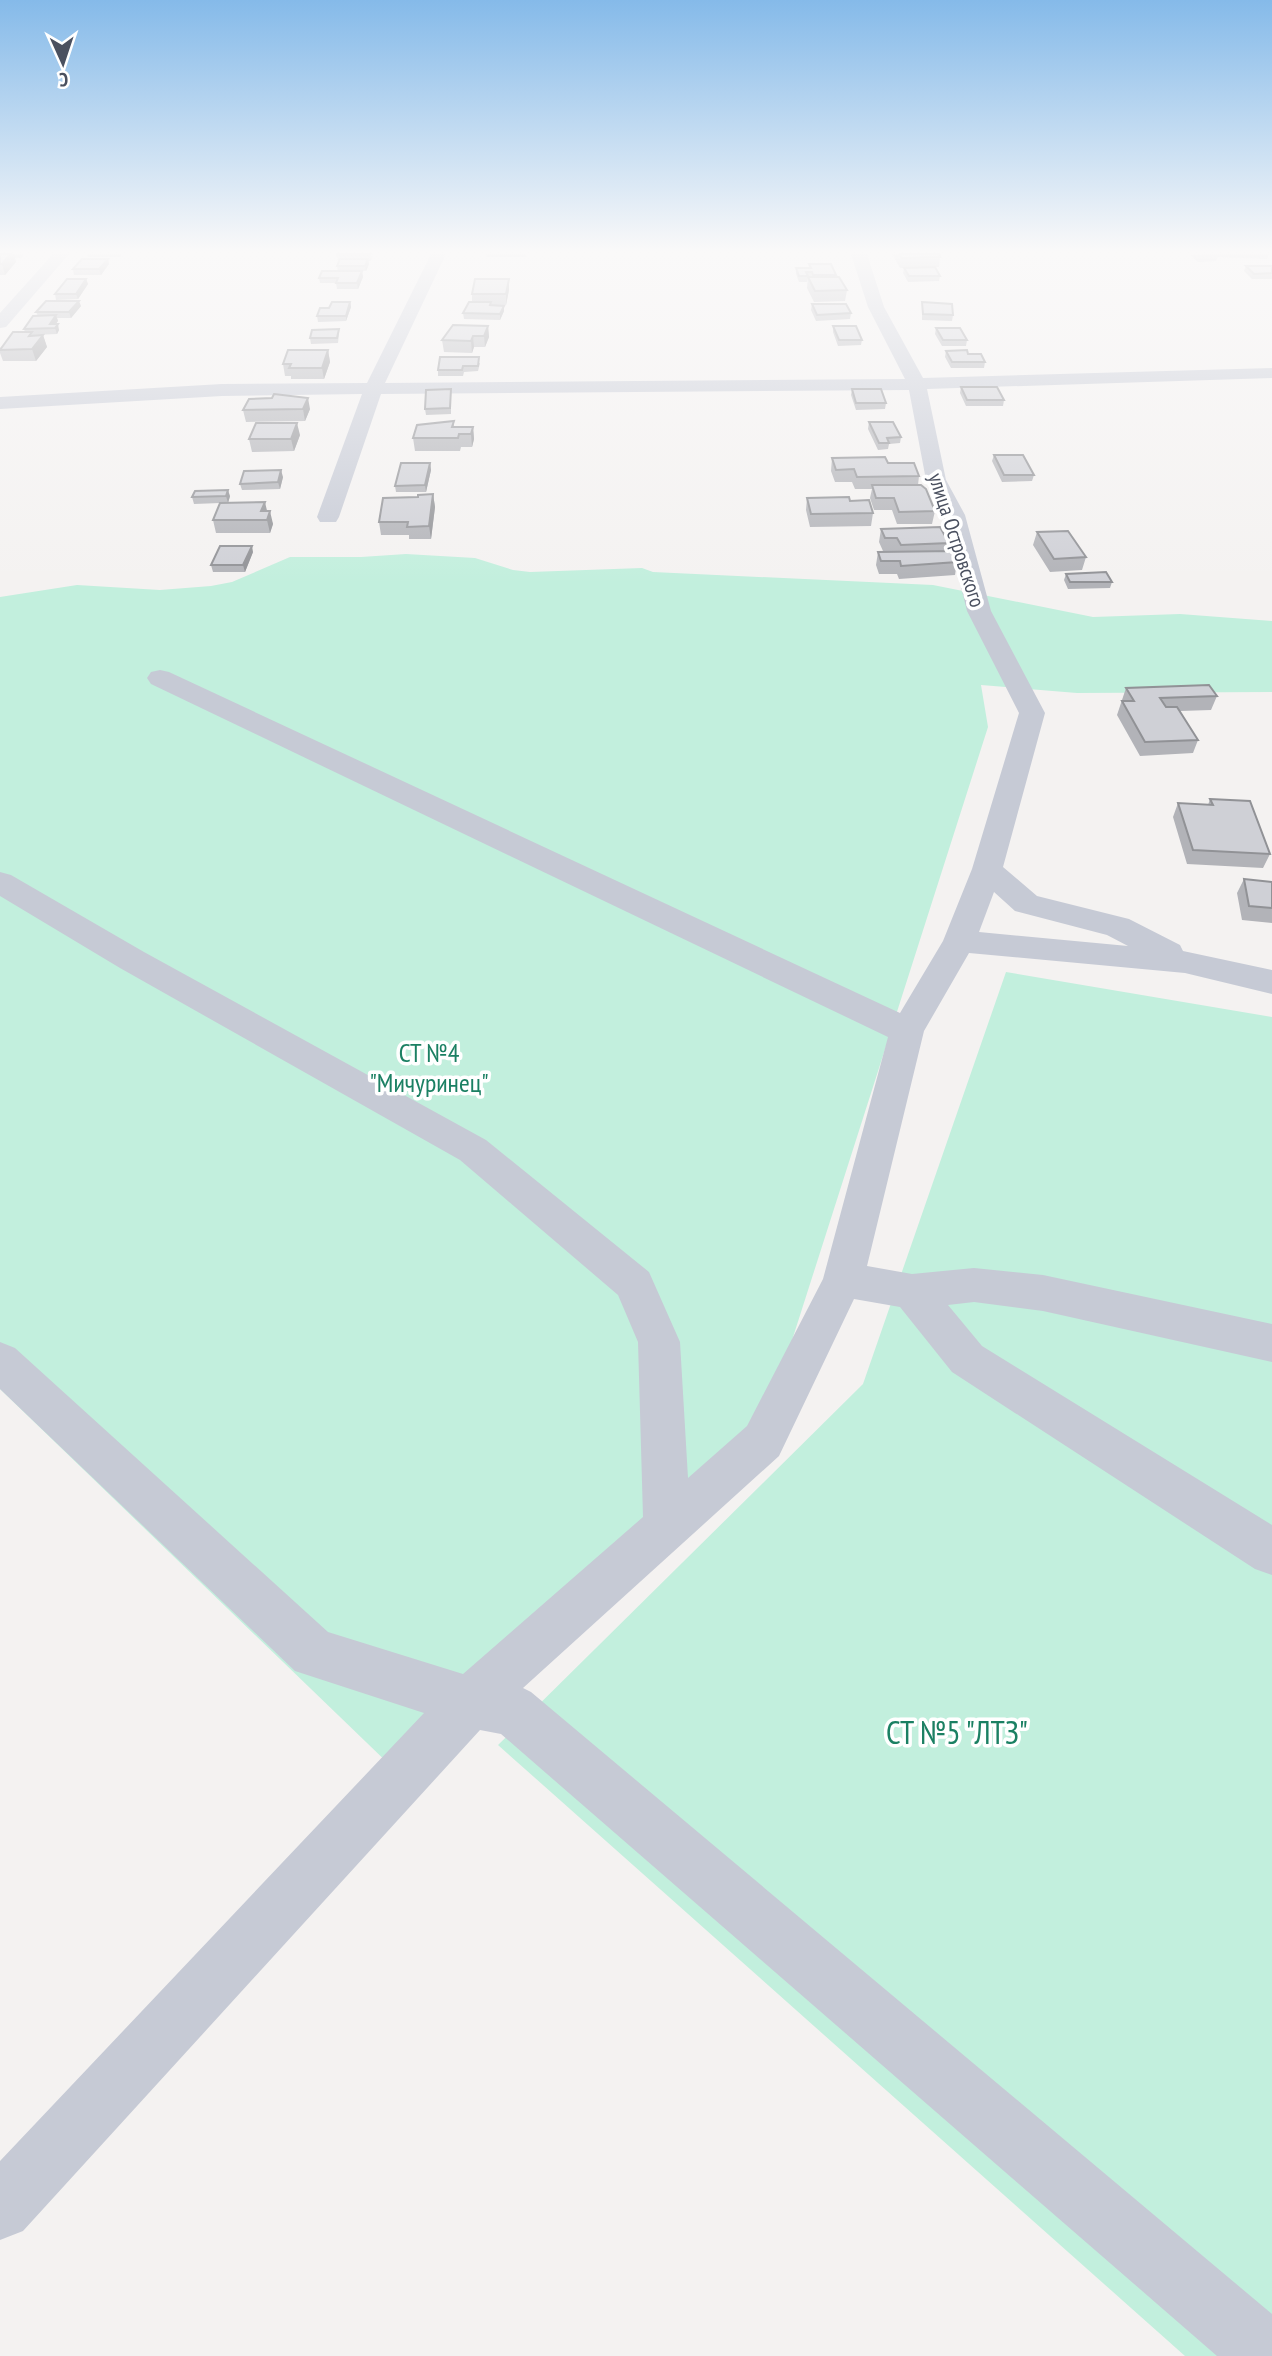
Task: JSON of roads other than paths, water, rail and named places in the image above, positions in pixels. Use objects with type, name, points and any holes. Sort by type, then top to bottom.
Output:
[{"type":"street","points":[[328,517],[374,387],[385,364]]},
{"type":"street","name":"улица Островского","points":[[0,2208],[470,1702],[763,1441],[843,1280],[907,1031],[959,942],[987,869],[1032,713],[978,611],[954,515],[936,480],[917,384],[906,364]]},
{"type":"street","points":[[0,403],[222,390],[917,384],[1272,373]]},
{"type":"street","points":[[160,678],[907,1031]]},
{"type":"street","points":[[987,869],[1026,904],[1118,927],[1185,962]]},
{"type":"street","points":[[0,883],[472,1150],[634,1284],[659,1342],[667,1527]]},
{"type":"street","points":[[959,942],[1185,962],[1272,982]]},
{"type":"street","points":[[843,1280],[912,1291],[974,1285],[1043,1293],[1272,1343]]},
{"type":"street","points":[[912,1291],[967,1359],[1272,1552]]},
{"type":"street","points":[[0,1361],[313,1653],[470,1702],[513,1710],[1269,2356]]},
{"type":"park label","name":"СТ №4 \"Мичуринец\"","points":[[429,1067]]},
{"type":"park label","name":"СТ №5 \"ЛТЗ\"","points":[[957,1732]]}]
